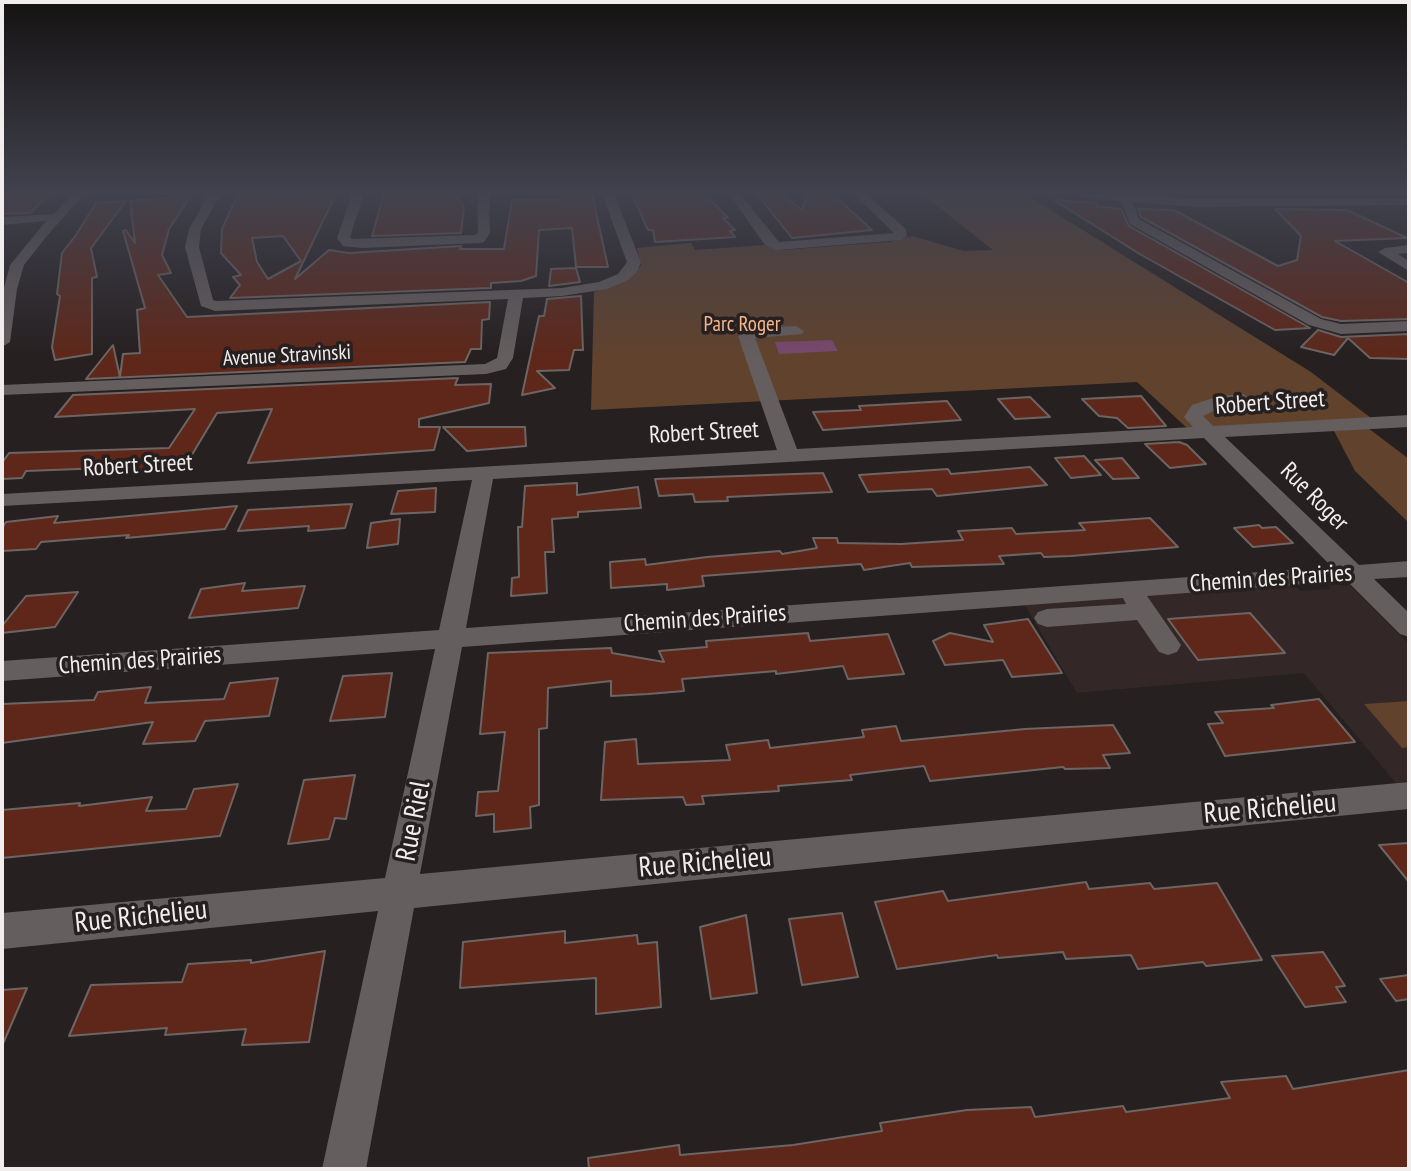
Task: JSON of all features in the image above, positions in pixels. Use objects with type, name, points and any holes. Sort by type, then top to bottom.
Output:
[{"type":"street","points":[[2,335],[17,265],[31,249]]},
{"type":"street","points":[[191,249],[206,303],[211,306],[516,294],[593,288],[617,280],[632,269],[630,249]]},
{"type":"street","points":[[1185,249],[1315,322],[1342,329],[1409,326]]},
{"type":"street","points":[[1409,249],[1385,252],[1409,267]]},
{"type":"street","points":[[2,267],[17,265]]},
{"type":"street","name":"Avenue Stravinski","points":[[2,390],[486,369],[500,365],[505,358],[516,294]]},
{"type":"street","points":[[789,455],[746,336],[754,333],[796,331]]},
{"type":"street","name":"Rue Roger","points":[[1243,400],[1219,402],[1193,413],[1199,425],[1212,433],[1409,628]]},
{"type":"street","name":"Robert Street","points":[[2,500],[1409,421]]},
{"type":"street","name":"Rue Riel","points":[[344,1169],[484,472]]},
{"type":"street","name":"Chemin des Prairies","points":[[2,671],[1128,589],[1192,594],[1353,572],[1409,569]]},
{"type":"street","points":[[1128,589],[1168,645]]},
{"type":"street","points":[[1047,618],[1144,611]]},
{"type":"street","name":"Rue Richelieu","points":[[2,931],[1409,796]]},
{"type":"shaded area","points":[[832,340],[838,351],[779,354],[775,342]]},
{"type":"shaded area","points":[[1293,583],[1300,591],[1331,589],[1327,583],[1349,584],[1409,644],[1409,781],[1396,783],[1304,673],[1077,693],[1024,604]]},
{"type":"green space","name":"Parc Roger","points":[[637,249],[993,250],[991,249],[1113,249],[1311,372],[1371,418],[1187,428],[1137,382],[591,410],[594,292],[634,275],[641,265]]},
{"type":"green space","points":[[1368,428],[1409,459],[1409,523],[1355,471],[1334,431]]},
{"type":"green space","points":[[1409,701],[1409,747],[1402,748],[1364,704]]},
{"type":"building","points":[[65,249],[91,249],[97,277],[92,278],[92,354],[55,360],[52,347],[60,296],[57,294],[62,253]]},
{"type":"building","points":[[128,249],[164,249],[162,255],[171,273],[158,275],[187,317],[490,302],[489,319],[482,320],[481,349],[471,349],[465,362],[86,379],[113,345],[120,377],[123,354],[140,353],[137,310],[145,308]]},
{"type":"building","points":[[221,249],[254,249],[257,262],[268,279],[301,261],[292,249],[310,249],[295,279],[329,250],[349,253],[419,249],[538,249],[536,276],[521,281],[491,283],[491,288],[230,298],[240,285],[233,277],[241,275],[221,253]]},
{"type":"building","points":[[574,249],[604,249],[608,267],[576,267]]},
{"type":"building","points":[[1131,249],[1169,249],[1310,328],[1275,330]]},
{"type":"building","points":[[1198,249],[1246,249],[1278,266],[1297,260],[1299,249],[1348,249],[1409,283],[1409,319],[1341,321],[1322,317]]},
{"type":"building","points":[[576,268],[580,282],[549,286],[551,269]]},
{"type":"building","points":[[581,296],[583,350],[574,350],[569,370],[537,371],[555,388],[522,395],[539,316],[544,316],[547,299]]},
{"type":"building","points":[[1318,330],[1341,337],[1409,334],[1409,359],[1370,358],[1348,338],[1334,355],[1301,347]]},
{"type":"building","points":[[458,378],[455,385],[491,384],[489,403],[419,419],[419,427],[440,427],[434,450],[248,463],[272,409],[217,413],[187,463],[172,470],[102,472],[104,468],[26,471],[22,478],[2,479],[2,463],[9,453],[169,448],[195,409],[55,417],[73,395]]},
{"type":"building","points":[[1141,396],[1166,426],[1128,428],[1117,418],[1099,416],[1082,399]]},
{"type":"building","points":[[1030,397],[1050,417],[1015,419],[998,399]]},
{"type":"building","points":[[947,401],[961,420],[823,430],[813,412],[861,410],[859,406]]},
{"type":"building","points":[[443,427],[525,427],[526,446],[467,451]]},
{"type":"building","points":[[1179,442],[1187,445],[1206,464],[1170,468],[1145,444]]},
{"type":"building","points":[[1084,456],[1101,475],[1071,478],[1055,458]]},
{"type":"building","points":[[1122,458],[1139,478],[1113,479],[1095,460]]},
{"type":"building","points":[[1030,467],[1047,485],[937,496],[932,489],[868,492],[859,475],[948,469],[951,474]]},
{"type":"building","points":[[823,473],[832,492],[727,497],[728,501],[695,502],[693,494],[659,496],[655,479]]},
{"type":"building","points":[[577,483],[577,495],[638,487],[641,508],[578,512],[578,517],[552,519],[554,552],[545,552],[547,593],[511,596],[512,578],[519,577],[518,527],[522,527],[525,486]]},
{"type":"building","points":[[436,488],[435,512],[391,514],[398,491]]},
{"type":"building","points":[[352,504],[345,528],[308,531],[309,526],[238,531],[248,510]]},
{"type":"building","points":[[237,506],[225,529],[41,542],[36,549],[2,551],[2,528],[6,522],[58,516],[54,523]]},
{"type":"building","points":[[1150,518],[1178,547],[1071,556],[1044,557],[1041,553],[999,556],[1004,564],[912,567],[910,563],[864,570],[861,564],[702,576],[704,586],[667,590],[667,584],[611,588],[610,562],[645,559],[646,565],[780,551],[782,554],[817,548],[813,538],[837,538],[838,543],[901,544],[963,540],[958,531],[1012,528],[1016,534],[1085,530],[1079,523]]},
{"type":"building","points":[[400,519],[398,544],[367,548],[371,523]]},
{"type":"building","points":[[1259,525],[1262,528],[1276,527],[1293,543],[1253,547],[1234,528]]},
{"type":"building","points":[[245,583],[242,591],[305,586],[298,608],[189,618],[201,589]]},
{"type":"building","points":[[78,592],[55,627],[2,633],[2,626],[26,596]]},
{"type":"building","points":[[1250,613],[1285,653],[1198,660],[1168,619]]},
{"type":"building","points":[[1028,619],[1062,673],[1012,677],[1003,660],[945,665],[933,641],[950,633],[993,642],[984,625]]},
{"type":"building","points":[[808,633],[810,641],[888,634],[904,674],[848,679],[843,666],[776,674],[776,671],[682,679],[684,691],[611,696],[611,681],[548,688],[547,728],[539,729],[539,805],[530,807],[531,828],[494,832],[494,814],[476,816],[478,792],[498,791],[505,732],[480,734],[488,653],[611,648],[612,653],[664,662],[659,651],[707,647],[706,641]]},
{"type":"building","points":[[392,673],[385,717],[330,721],[343,676]]},
{"type":"building","points":[[278,678],[269,716],[205,721],[195,741],[143,744],[153,722],[2,743],[2,704],[94,700],[98,692],[151,687],[145,703],[224,699],[230,683]]},
{"type":"building","points":[[1319,699],[1355,742],[1225,756],[1208,724],[1223,723],[1215,712],[1274,708],[1271,705]]},
{"type":"building","points":[[1113,725],[1130,753],[1103,755],[1110,768],[1063,767],[930,781],[924,766],[850,775],[852,780],[778,786],[779,791],[702,796],[704,804],[686,805],[683,797],[601,800],[605,742],[636,739],[638,764],[730,760],[726,745],[768,740],[770,748],[864,737],[862,730],[896,726],[901,741],[1025,729]]},
{"type":"building","points":[[355,775],[346,819],[335,818],[329,839],[288,844],[304,780]]},
{"type":"building","points":[[238,784],[220,836],[2,858],[2,810],[80,803],[79,806],[152,797],[146,811],[186,809],[194,789]]},
{"type":"building","points":[[1409,843],[1409,882],[1379,845]]},
{"type":"building","points":[[1086,882],[1089,889],[1150,883],[1154,889],[1217,883],[1262,960],[1206,966],[1203,962],[1138,969],[1131,955],[1066,959],[1063,952],[998,958],[997,955],[897,969],[875,902],[943,891],[948,901]]},
{"type":"building","points":[[842,913],[858,977],[802,985],[789,919]]},
{"type":"building","points":[[746,915],[757,993],[711,999],[700,927]]},
{"type":"building","points":[[565,931],[565,943],[637,935],[638,944],[657,942],[661,1007],[596,1014],[596,978],[460,988],[463,942]]},
{"type":"building","points":[[325,951],[309,1042],[242,1045],[246,1029],[165,1035],[167,1028],[69,1036],[91,985],[182,982],[188,964],[251,960],[251,963]]},
{"type":"building","points":[[1323,952],[1345,986],[1336,987],[1346,1002],[1305,1007],[1272,956]]},
{"type":"building","points":[[1409,975],[1409,999],[1396,1001],[1380,979]]},
{"type":"building","points":[[27,988],[2,1046],[2,990]]},
{"type":"building","points":[[1409,1070],[1409,1169],[589,1169],[588,1158],[679,1145],[680,1155],[793,1145],[882,1131],[880,1123],[967,1110],[1031,1107],[1035,1117],[1123,1106],[1126,1112],[1230,1098],[1221,1082],[1286,1076],[1293,1089]]}]
